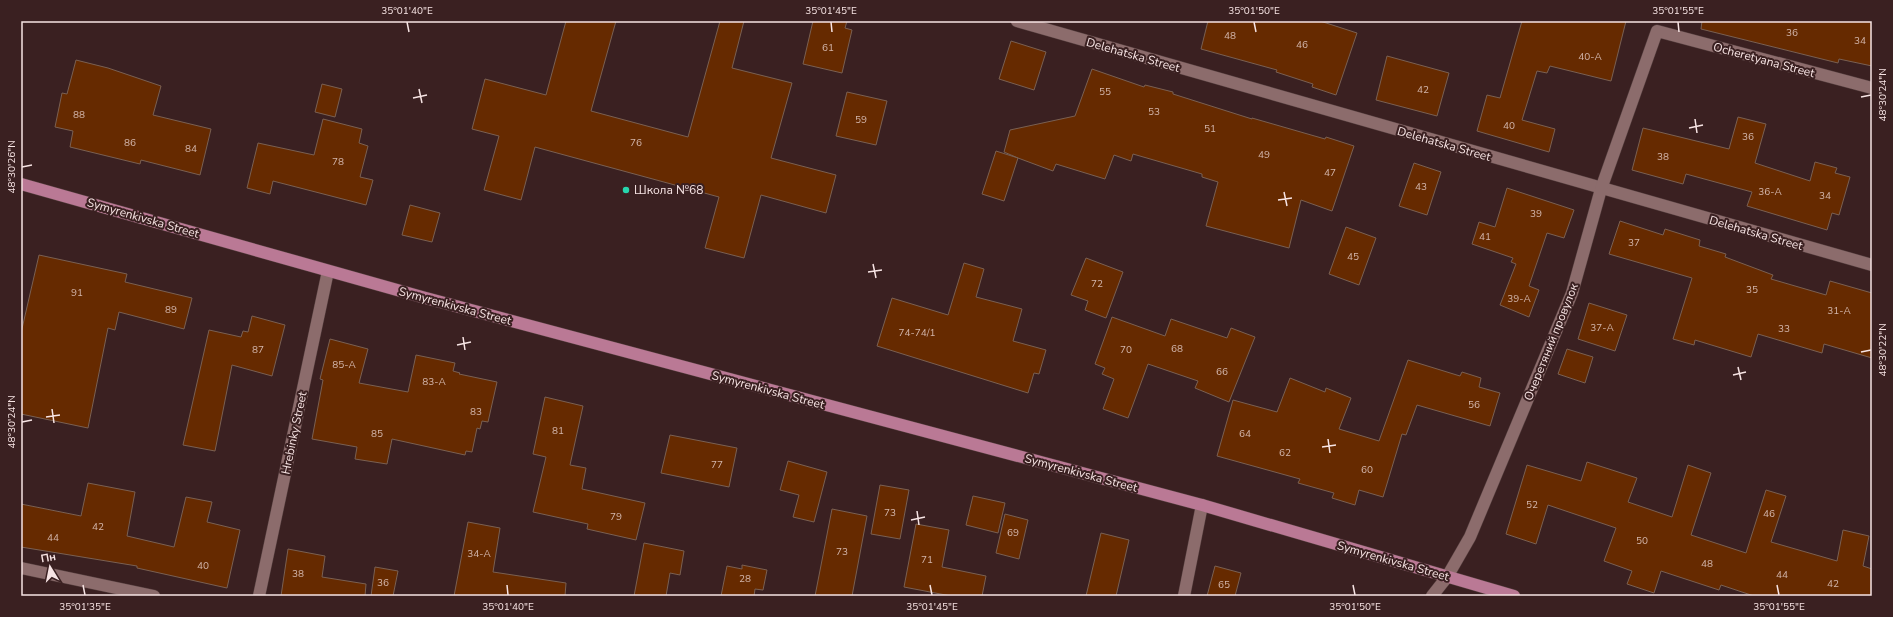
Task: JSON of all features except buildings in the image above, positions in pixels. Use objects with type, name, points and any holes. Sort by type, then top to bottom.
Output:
[{"type":"main road","name":"Symyrenkivska Street","points":[[21,184],[328,270],[862,415],[1202,505],[1514,596]]},
{"type":"street","name":"Delehatska Street","points":[[1017,21],[1601,189],[1872,265]]},
{"type":"street","name":"Очеретяний провулок","points":[[1432,596],[1447,577],[1470,537],[1572,293],[1601,189],[1656,31]]},
{"type":"street","name":"Ocheretyana Street","points":[[1656,31],[1872,88]]},
{"type":"street","name":"Hrebinky Street","points":[[259,596],[328,270]]},
{"type":"street","points":[[1184,596],[1202,505]]},
{"type":"street","points":[[21,568],[154,596]]},
{"type":"place","name":"Школа №68","points":[[626,190]]}]
